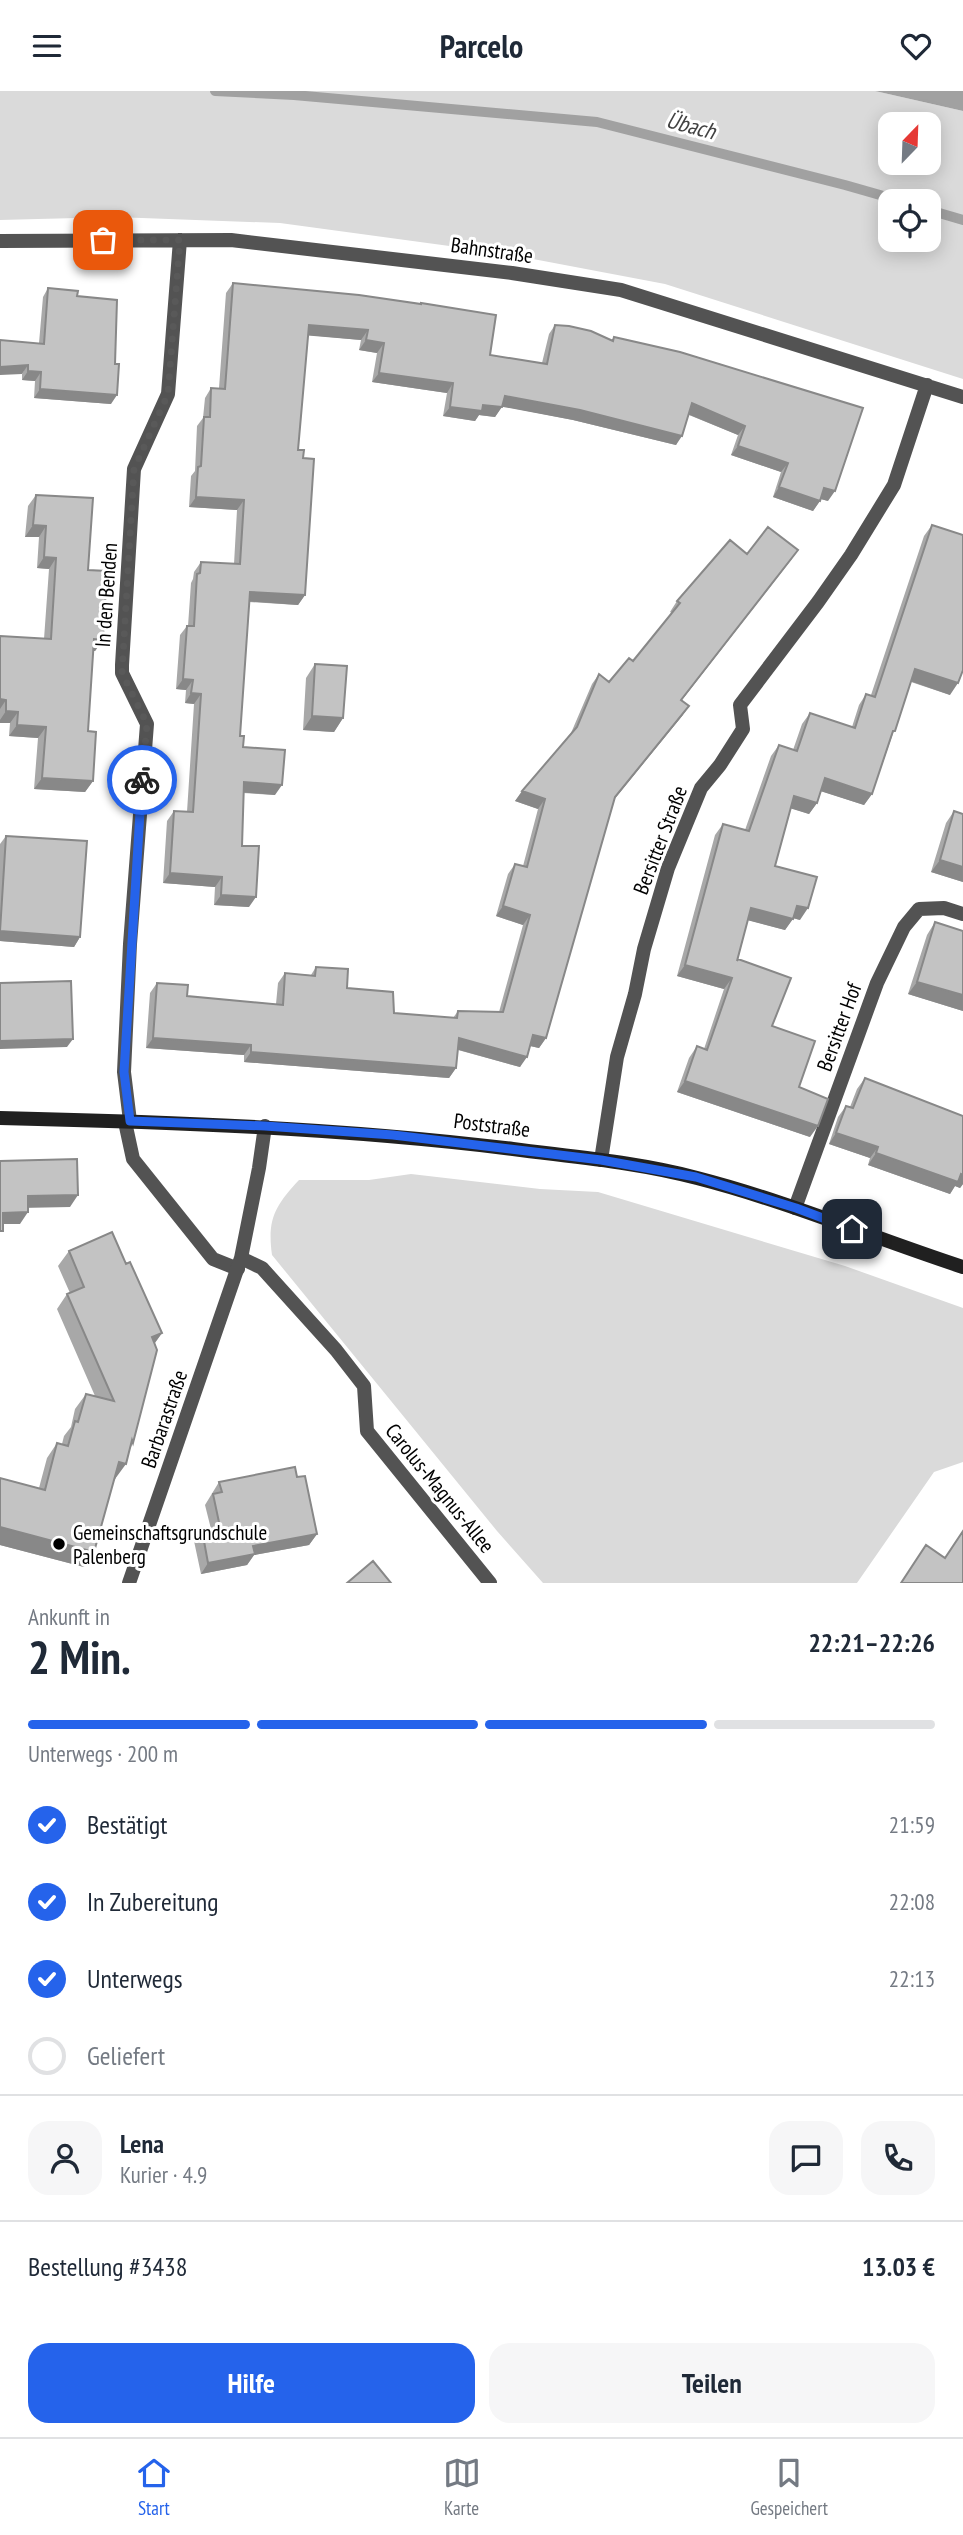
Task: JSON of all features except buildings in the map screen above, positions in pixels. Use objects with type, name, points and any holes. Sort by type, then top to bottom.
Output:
[{"type":"main road","name":"Poststraße","points":[[0,1118],[265,1126],[393,1135],[601,1160],[696,1177],[796,1208],[963,1267]]},
{"type":"street","name":"In den Benden","points":[[128,1121],[124,1072],[130,944],[147,724],[122,673],[122,665],[134,469],[168,394],[180,240]]},
{"type":"street","name":"Bahnstraße","points":[[0,241],[231,240],[621,290],[963,397]]},
{"type":"street","name":"Bersitter Straße","points":[[601,1160],[617,1057],[635,994],[644,949],[668,868],[701,788],[720,765],[743,729],[740,705],[851,555],[894,485],[927,385]]},
{"type":"street","name":"Bersitter Hof","points":[[796,1208],[877,983],[904,927],[919,909],[944,908],[963,913]]},
{"type":"street","points":[[128,1121],[133,1159],[214,1259],[240,1263]]},
{"type":"street","name":"Barbarastraße","points":[[129,1583],[240,1263],[260,1168],[265,1126]]},
{"type":"street","name":"Carolus-Magnus-Allee","points":[[240,1263],[262,1268],[365,1386],[367,1431],[490,1583]]},
{"type":"shaded area","points":[[0,91],[875,91],[963,111],[963,379],[665,284],[501,253],[280,223],[115,217],[0,220]]},
{"type":"shaded area","points":[[875,91],[963,91],[963,111]]},
{"type":"shaded area","points":[[411,1174],[540,1189],[598,1192],[845,1266],[963,1308],[963,1462],[934,1472],[857,1583],[543,1583],[497,1531],[272,1255],[272,1222],[284,1198],[299,1180],[369,1180]]},
{"type":"waterway","name":"Übach","points":[[215,91],[294,95],[597,122],[878,194]]},
{"type":"waterway","name":"Übach","points":[[941,214],[963,220]]},
{"type":"way so far","points":[[103,240],[180,240],[168,394],[134,469],[122,673],[147,724],[142,780]]},
{"type":"place","name":"Gemeinschaftsgrundschule Palenberg","points":[[59,1544]]},
{"type":"route","points":[[142,780],[124,1072],[130,1121],[265,1126],[393,1135],[601,1160],[696,1177],[796,1208],[852,1229]]}]
